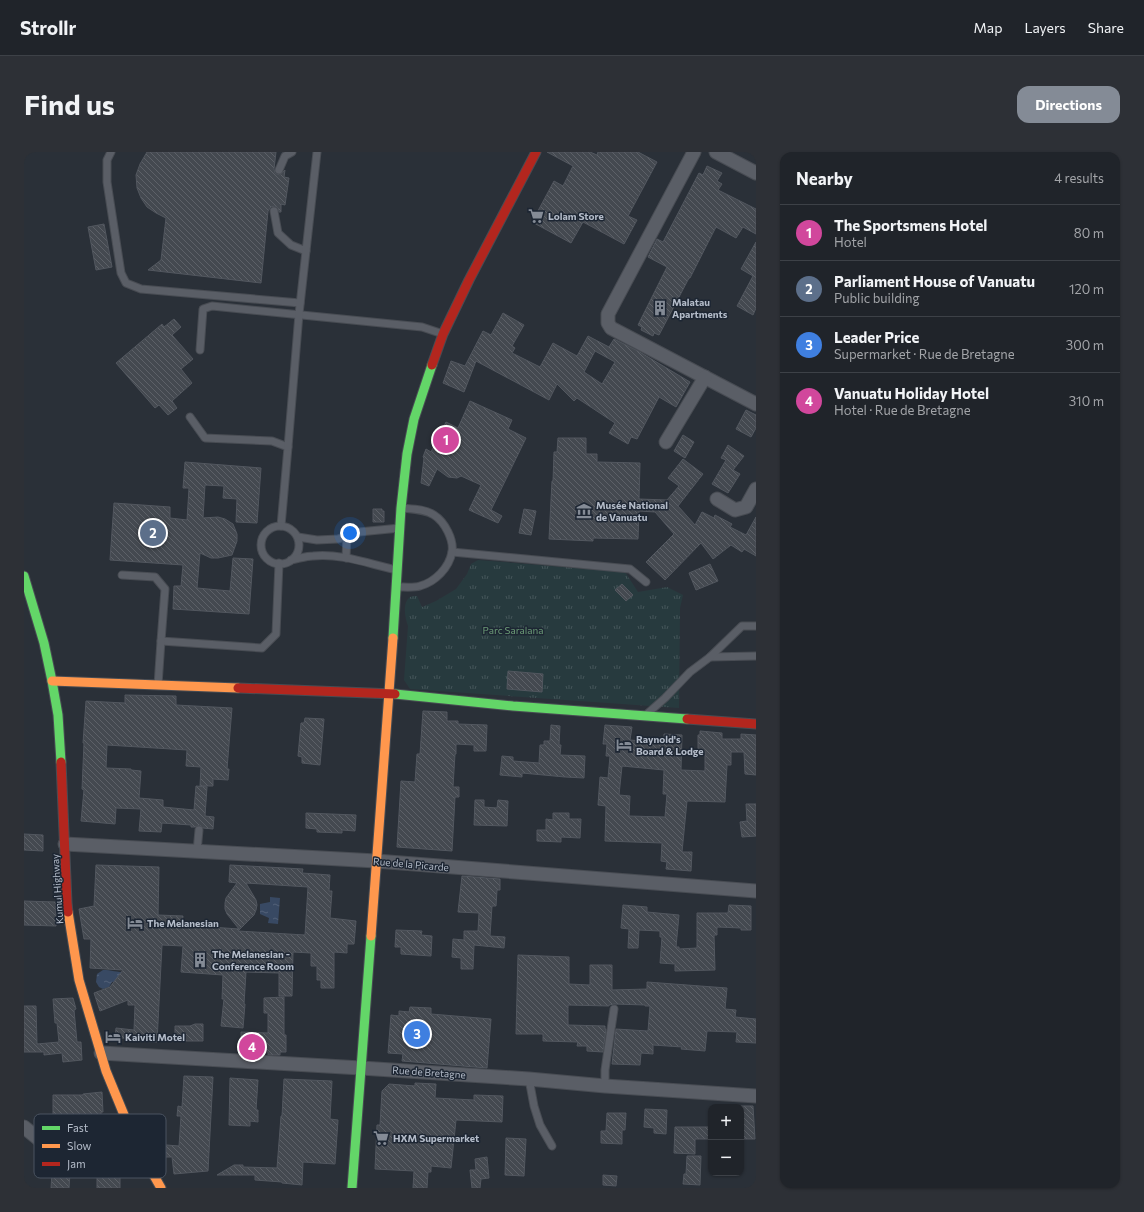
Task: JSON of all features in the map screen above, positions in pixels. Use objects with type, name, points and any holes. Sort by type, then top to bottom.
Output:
[{"type":"street","points":[[352,1188],[397,587],[401,508],[407,454],[414,419],[443,334],[469,280],[536,152]]},
{"type":"street","points":[[694,152],[608,314],[608,323],[611,328],[756,404]]},
{"type":"street","points":[[716,152],[756,173]]},
{"type":"street","points":[[666,442],[705,377]]},
{"type":"street","points":[[716,500],[735,510],[746,507],[756,489]]},
{"type":"street","name":"Kumul Highway","points":[[24,576],[44,643],[58,721],[63,788],[67,903],[79,980],[106,1071],[124,1114]]},
{"type":"street","points":[[52,681],[388,693],[513,706],[756,724]]},
{"type":"street","name":"Rue de la Picarde","points":[[65,844],[376,862],[756,891]]},
{"type":"street","name":"Rue de Bretagne","points":[[101,1053],[529,1079],[605,1086],[756,1096]]},
{"type":"street","points":[[24,1127],[34,1136]]},
{"type":"street","name":"Kumul Highway","points":[[155,1178],[161,1188]]},
{"type":"lane","points":[[111,152],[107,160],[107,182],[121,273],[126,283],[141,289],[300,303]]},
{"type":"lane","points":[[279,170],[285,156],[292,152]]},
{"type":"lane","points":[[281,526],[300,303],[317,152]]},
{"type":"lane","points":[[274,211],[278,233],[291,245],[306,251]]},
{"type":"lane","points":[[200,350],[203,309],[212,306],[422,327],[443,334]]},
{"type":"lane","points":[[190,418],[205,438],[272,442],[288,447]]},
{"type":"lane","points":[[397,587],[419,587],[435,580],[448,564],[452,552],[450,535],[442,522],[434,515],[420,509],[401,508]]},
{"type":"lane","points":[[398,570],[346,558],[327,556],[312,556],[278,564],[267,558],[262,548],[262,541],[272,528],[281,526],[290,529],[298,537],[317,540],[338,539],[359,532],[400,528]]},
{"type":"lane","points":[[346,558],[347,535]]},
{"type":"lane","points":[[291,560],[297,553],[299,544],[298,537]]},
{"type":"lane","points":[[452,552],[630,569],[646,582]]},
{"type":"lane","points":[[161,641],[262,648],[276,634],[278,564]]},
{"type":"lane","points":[[122,575],[155,577],[165,589],[158,685]]},
{"type":"lane","points":[[645,716],[690,672],[710,657],[742,626],[756,626]]},
{"type":"lane","points":[[710,657],[756,656]]},
{"type":"lane","points":[[197,851],[199,830]]},
{"type":"lane","points":[[605,1086],[605,1070],[614,1009]]},
{"type":"lane","points":[[529,1079],[534,1106],[540,1125],[552,1146]]},
{"type":"green space","name":"Parc Saralana","points":[[478,560],[625,572],[638,592],[667,587],[683,595],[680,608],[679,708],[410,689],[404,680],[408,626],[405,611],[407,600],[411,597],[417,596],[422,607],[436,601],[456,589],[467,574],[471,564]]},
{"type":"water","points":[[270,897],[280,898],[278,924],[268,923],[269,918],[260,914],[260,904],[270,902]]},
{"type":"water","points":[[103,970],[126,973],[120,981],[112,982],[109,987],[103,989],[99,987],[96,982],[97,974]]},
{"type":"building","points":[[147,152],[276,152],[275,173],[280,175],[285,170],[284,177],[289,178],[285,205],[281,204],[281,212],[279,212],[278,208],[275,206],[271,207],[268,211],[261,283],[148,270],[161,260],[166,218],[147,207],[137,188],[136,175]]},
{"type":"building","points":[[547,152],[590,152],[597,155],[598,152],[638,152],[657,162],[628,216],[637,220],[624,244],[583,222],[571,243],[532,222],[554,181],[563,186],[573,166]]},
{"type":"building","points":[[707,166],[722,173],[717,181],[722,184],[718,190],[756,209],[756,234],[743,227],[736,238],[716,227],[659,335],[654,333],[653,336],[641,330],[642,327],[638,325],[667,267],[648,257],[657,239],[663,242],[699,173],[703,175]]},
{"type":"building","points":[[104,224],[112,267],[96,270],[88,227]]},
{"type":"building","points":[[756,242],[756,308],[753,315],[737,306],[753,276],[741,269]]},
{"type":"building","points":[[503,313],[524,325],[512,346],[515,348],[512,353],[540,367],[553,343],[577,356],[588,336],[609,347],[614,339],[638,351],[690,382],[676,407],[659,397],[637,439],[631,437],[628,444],[609,433],[615,423],[577,398],[574,401],[557,384],[549,400],[476,361],[464,392],[443,383],[451,361],[465,366],[483,331],[491,335]],"holes":[[[595,351],[615,362],[602,384],[584,372]]]},
{"type":"building","points":[[174,319],[181,327],[172,335],[193,359],[181,369],[192,383],[172,401],[177,408],[168,415],[159,405],[155,408],[116,363],[162,324],[164,327]]},
{"type":"building","points":[[470,401],[512,420],[508,429],[526,438],[491,510],[502,516],[498,523],[469,510],[481,485],[461,476],[457,478],[448,477],[437,469],[429,486],[421,483],[423,457],[426,449],[431,452],[446,422],[458,428]]},
{"type":"building","points":[[746,410],[756,415],[756,428],[751,437],[736,429]]},
{"type":"building","points":[[683,435],[694,442],[685,458],[674,451]]},
{"type":"building","points":[[558,438],[586,438],[586,454],[597,454],[597,462],[640,463],[639,499],[667,500],[679,486],[668,478],[683,459],[703,474],[678,506],[695,525],[702,512],[714,518],[715,515],[732,524],[730,527],[746,535],[756,517],[756,556],[744,549],[742,552],[731,545],[713,559],[701,543],[665,580],[646,562],[674,534],[655,512],[639,511],[638,539],[593,538],[593,541],[549,539],[554,452],[557,452]]},
{"type":"building","points":[[728,445],[744,456],[733,470],[740,474],[728,493],[712,484],[726,460],[721,458]]},
{"type":"building","points":[[185,462],[261,468],[257,523],[236,522],[237,499],[223,498],[224,486],[205,485],[203,518],[218,517],[233,524],[237,534],[237,541],[232,555],[211,558],[200,553],[197,588],[230,591],[233,558],[253,559],[249,614],[173,609],[174,586],[181,586],[183,565],[110,560],[114,503],[170,507],[170,518],[187,520],[189,488],[183,488]]},
{"type":"building","points":[[373,509],[382,509],[382,511],[384,511],[384,522],[373,522]]},
{"type":"building","points":[[524,509],[536,511],[531,535],[519,533]]},
{"type":"building","points":[[710,564],[718,581],[696,590],[689,573]]},
{"type":"building","points":[[622,584],[633,595],[626,601],[615,590]]},
{"type":"building","points":[[508,671],[543,674],[542,692],[507,689]]},
{"type":"building","points":[[125,695],[176,696],[176,705],[232,708],[227,769],[229,769],[228,780],[213,779],[213,786],[200,786],[201,767],[186,766],[187,750],[107,745],[106,768],[141,771],[139,798],[163,800],[163,807],[194,810],[196,786],[207,787],[205,816],[214,817],[213,829],[203,828],[200,825],[191,827],[191,825],[162,823],[161,832],[139,831],[141,809],[116,808],[115,824],[81,821],[84,790],[82,789],[83,743],[86,701],[125,703]]},
{"type":"building","points":[[423,711],[447,712],[447,721],[458,721],[458,724],[487,725],[486,751],[474,751],[474,745],[456,744],[453,787],[459,787],[459,797],[455,797],[452,851],[397,847],[401,781],[415,782],[417,754],[420,754]]},
{"type":"building","points":[[305,718],[324,719],[320,765],[302,763],[302,757],[298,756],[301,723],[304,723]]},
{"type":"building","points":[[551,725],[560,726],[560,755],[585,756],[584,778],[522,773],[522,777],[500,775],[502,756],[513,757],[513,761],[539,763],[540,745],[544,745],[544,741],[550,741]]},
{"type":"building","points":[[605,725],[632,727],[630,740],[664,743],[664,734],[682,735],[681,770],[705,771],[705,752],[698,752],[698,735],[700,735],[700,731],[722,733],[722,739],[741,739],[741,734],[756,735],[756,775],[745,774],[744,752],[731,752],[731,765],[727,765],[725,802],[687,801],[682,852],[692,852],[691,871],[666,869],[667,862],[661,861],[662,843],[605,841],[606,806],[598,805],[600,777],[608,778],[610,756],[606,756],[607,744],[603,744]],"holes":[[[622,766],[664,770],[663,794],[667,794],[665,817],[629,816],[630,796],[619,795]]]},
{"type":"building","points":[[475,800],[484,800],[484,807],[497,808],[498,800],[508,801],[507,826],[474,825]]},
{"type":"building","points":[[746,804],[756,804],[756,836],[742,837],[740,822],[747,821]]},
{"type":"building","points":[[306,813],[356,815],[355,831],[342,830],[342,833],[317,832],[317,829],[306,828]]},
{"type":"building","points":[[553,813],[569,813],[569,819],[581,819],[580,838],[561,837],[561,842],[537,841],[537,830],[546,830],[546,819],[553,820]]},
{"type":"building","points":[[24,834],[43,835],[43,851],[24,850]]},
{"type":"building","points":[[96,865],[159,867],[158,915],[183,916],[182,925],[239,929],[227,914],[225,909],[226,898],[237,883],[229,882],[230,865],[303,869],[302,873],[330,875],[329,891],[332,891],[330,918],[356,921],[354,944],[347,944],[347,953],[334,952],[334,988],[321,988],[321,980],[317,980],[317,966],[311,966],[311,953],[293,952],[292,996],[279,996],[279,973],[246,972],[243,1028],[221,1026],[224,999],[222,999],[223,975],[181,972],[183,946],[162,945],[157,1042],[137,1041],[115,1037],[116,1028],[134,1030],[135,1005],[128,1005],[128,1000],[100,1011],[94,993],[110,987],[123,970],[90,968],[91,939],[84,939],[79,909],[94,906]],"holes":[[[246,883],[308,887],[305,935],[238,931],[254,915],[257,905],[256,900]]]},
{"type":"building","points":[[462,876],[500,879],[500,890],[497,890],[496,906],[492,906],[490,936],[505,937],[504,948],[474,945],[473,969],[461,969],[461,958],[452,957],[453,939],[464,940],[464,931],[478,931],[479,913],[458,912]]},
{"type":"building","points":[[24,901],[56,902],[56,926],[24,925]]},
{"type":"building","points":[[623,905],[647,907],[647,912],[679,915],[676,947],[679,947],[679,949],[697,948],[697,913],[728,913],[729,905],[751,906],[751,930],[717,927],[717,935],[714,935],[715,970],[675,971],[675,964],[660,963],[662,937],[660,937],[660,931],[639,930],[638,948],[628,948],[629,929],[621,928]]},
{"type":"building","points":[[396,930],[422,931],[421,935],[432,936],[431,956],[401,954],[401,947],[395,947]]},
{"type":"building","points":[[518,955],[569,957],[569,984],[590,985],[590,965],[612,965],[612,990],[647,989],[647,982],[727,988],[725,1009],[736,1010],[735,1017],[756,1019],[756,1043],[736,1042],[737,1032],[707,1031],[705,1051],[681,1049],[682,1047],[653,1045],[653,1054],[641,1053],[640,1065],[612,1064],[616,1029],[648,1031],[650,1006],[645,1005],[568,1005],[568,1025],[605,1026],[606,1029],[603,1052],[587,1051],[587,1046],[577,1046],[578,1042],[543,1041],[543,1034],[516,1034]]},
{"type":"building","points":[[284,997],[284,1035],[286,1035],[286,1052],[280,1052],[280,1055],[268,1055],[268,1052],[241,1052],[241,1032],[268,1033],[268,1013],[264,1013],[264,998]]},
{"type":"building","points":[[73,998],[76,1009],[74,1010],[77,1042],[81,1042],[82,1060],[63,1062],[62,1053],[44,1055],[44,1052],[24,1052],[24,1006],[36,1006],[37,1044],[59,1042],[57,1023],[55,1023],[53,999]]},
{"type":"building","points":[[410,1007],[431,1008],[431,1014],[491,1019],[487,1068],[402,1061],[403,1054],[388,1053],[391,1015],[399,1016],[399,1011],[409,1012]]},
{"type":"building","points":[[195,1024],[203,1024],[203,1041],[175,1041],[175,1026],[190,1026]]},
{"type":"building","points":[[184,1076],[213,1077],[208,1171],[174,1174],[172,1157],[166,1157],[166,1145],[179,1146],[181,1116],[177,1116],[178,1106],[182,1107]]},
{"type":"building","points":[[230,1078],[258,1080],[256,1110],[258,1110],[258,1122],[250,1121],[250,1126],[229,1125]]},
{"type":"building","points":[[284,1079],[332,1081],[330,1119],[338,1120],[335,1164],[303,1162],[302,1185],[255,1180],[255,1175],[217,1175],[234,1165],[243,1165],[243,1167],[277,1168]]},
{"type":"building","points":[[415,1083],[436,1084],[435,1098],[474,1100],[474,1095],[503,1096],[502,1122],[456,1120],[451,1168],[431,1166],[431,1172],[428,1172],[427,1188],[413,1188],[414,1171],[375,1169],[377,1125],[380,1125],[382,1091],[389,1084],[415,1086]]},
{"type":"building","points":[[102,1092],[103,1112],[101,1112],[101,1114],[53,1114],[53,1095]]},
{"type":"building","points":[[744,1106],[753,1106],[755,1139],[744,1139]]},
{"type":"building","points":[[645,1109],[667,1110],[666,1134],[654,1133],[654,1128],[644,1127]]},
{"type":"building","points":[[607,1113],[626,1113],[625,1130],[622,1130],[622,1144],[601,1143],[601,1131],[606,1131]]},
{"type":"building","points":[[675,1127],[708,1127],[708,1139],[695,1139],[695,1154],[674,1153]]},
{"type":"building","points":[[506,1138],[526,1139],[524,1176],[505,1175]]},
{"type":"building","points":[[687,1156],[701,1156],[700,1185],[683,1184],[684,1174],[686,1174]]},
{"type":"building","points":[[487,1157],[489,1178],[481,1179],[480,1188],[472,1188],[470,1170],[476,1170],[475,1159]]},
{"type":"building","points":[[603,1175],[617,1176],[616,1186],[603,1185]]},
{"type":"building","points":[[52,1178],[70,1178],[69,1188],[51,1188]]},
{"type":"building","points":[[97,1178],[120,1178],[120,1188],[97,1188]]},
{"type":"traffic: fast","points":[[393,638],[401,508],[407,454],[414,419],[432,365]]},
{"type":"traffic: fast","points":[[24,576],[44,643],[52,681],[58,715],[61,762]]},
{"type":"traffic: fast","points":[[395,694],[513,706],[687,719]]},
{"type":"traffic: fast","points":[[352,1188],[371,936]]},
{"type":"traffic: slow","points":[[371,936],[393,638]]},
{"type":"traffic: slow","points":[[52,681],[238,688]]},
{"type":"traffic: slow","points":[[68,912],[79,980],[106,1071],[124,1114]]},
{"type":"traffic: slow","points":[[155,1178],[161,1188]]},
{"type":"traffic: jam","points":[[432,365],[443,334],[469,280],[536,152]]},
{"type":"traffic: jam","points":[[238,688],[395,694]]},
{"type":"traffic: jam","points":[[687,719],[756,724]]},
{"type":"traffic: jam","points":[[61,762],[68,912]]},
{"type":"place","name":"Lolam Store","points":[[536,216]]},
{"type":"place","name":"Malatau Apartments","points":[[660,308]]},
{"type":"place","name":"The Sportsmens Hotel","points":[[446,440]]},
{"type":"place","name":"Musée National de Vanuatu","points":[[584,511]]},
{"type":"place","name":"Parliament House of Vanuatu","points":[[153,533]]},
{"type":"place","name":"Raynold's Board & Lodge","points":[[624,745]]},
{"type":"place","name":"The Melanesian","points":[[135,923]]},
{"type":"place","name":"The Melanesian - Conference Room","points":[[200,960]]},
{"type":"place","name":"Leader Price","points":[[417,1034]]},
{"type":"place","name":"Kaiviti Motel","points":[[113,1037]]},
{"type":"place","name":"Vanuatu Holiday Hotel","points":[[252,1047]]},
{"type":"place","name":"HXM Supermarket","points":[[381,1138]]}]
